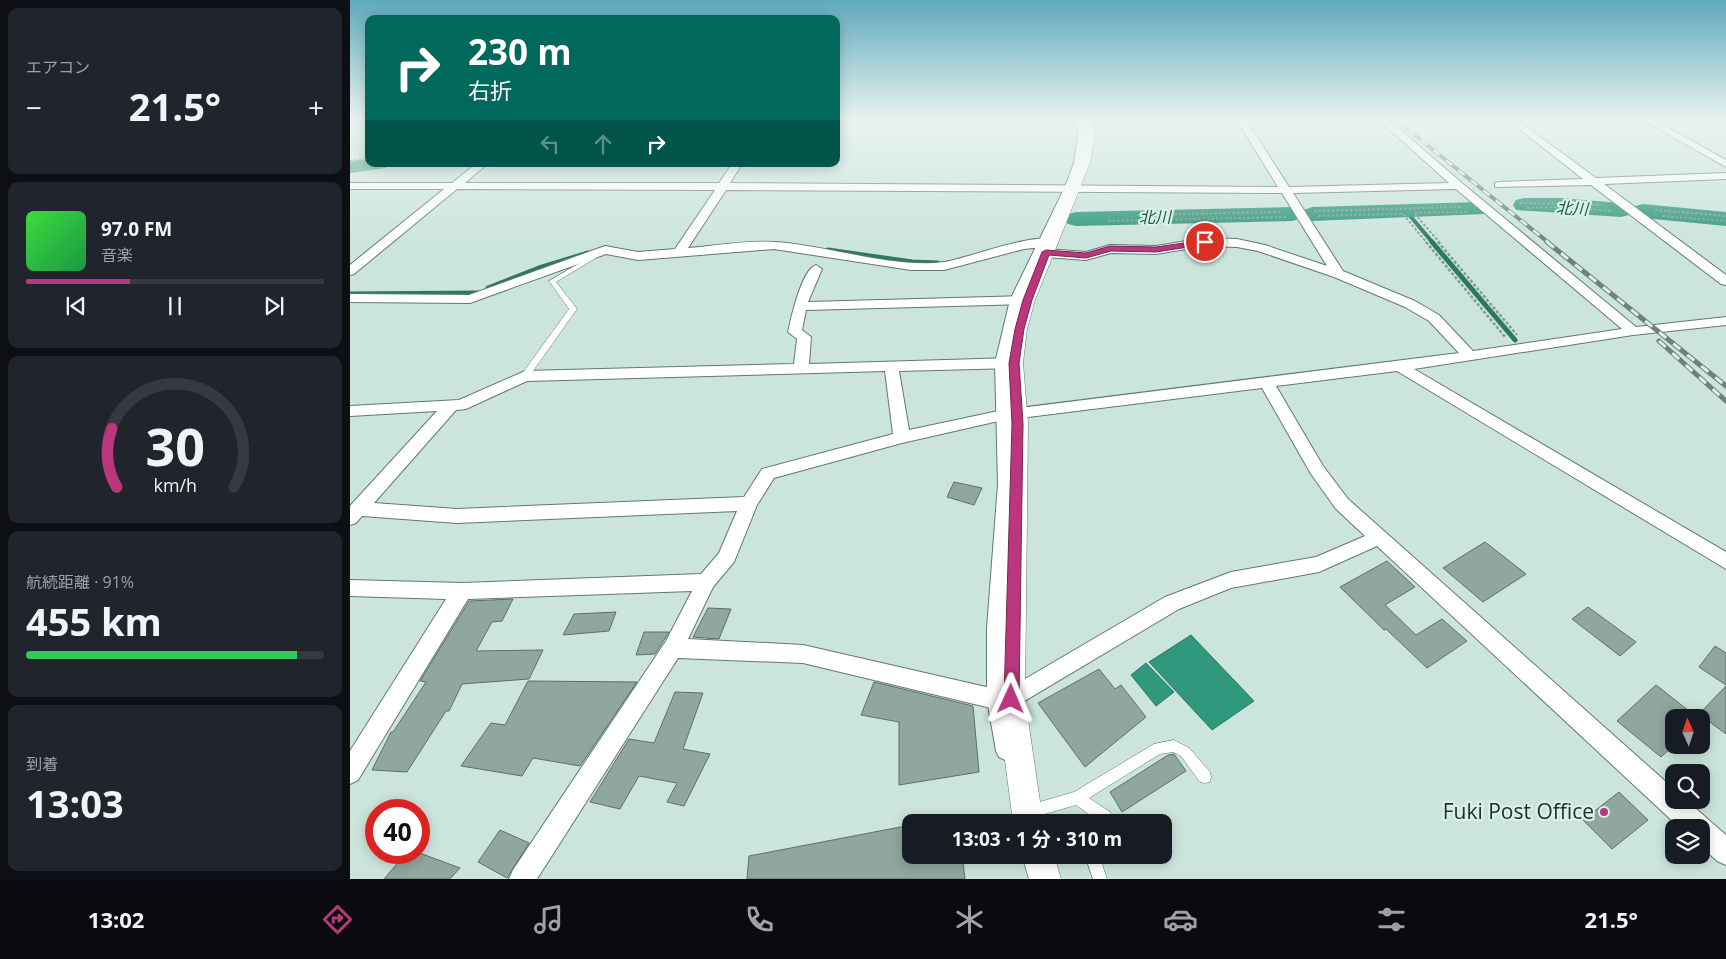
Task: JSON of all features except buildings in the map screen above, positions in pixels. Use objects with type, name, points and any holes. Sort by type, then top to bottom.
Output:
[{"type":"street","points":[[1072,187],[1078,161]]},
{"type":"street","points":[[1023,814],[1003,699],[1010,414],[1008,363],[1019,329],[1021,300],[1084,161]]},
{"type":"street","points":[[1268,161],[1338,274]]},
{"type":"street","points":[[1431,161],[1633,331]]},
{"type":"street","points":[[1567,161],[1726,281]]},
{"type":"street","points":[[350,271],[478,167]]},
{"type":"street","points":[[679,253],[735,167]]},
{"type":"street","points":[[1499,185],[1726,176]]},
{"type":"street","points":[[350,186],[1072,187],[1286,190],[1459,186]]},
{"type":"street","points":[[350,298],[470,299],[605,250],[638,256],[774,245],[911,266],[944,266],[1046,246],[1086,256],[1110,248],[1156,250],[1205,242],[1237,243],[1261,248],[1338,274],[1410,304],[1434,318],[1470,356]]},
{"type":"street","points":[[801,367],[804,337],[795,332],[800,306],[816,269]]},
{"type":"street","points":[[800,306],[1021,300]]},
{"type":"street","points":[[522,879],[673,648],[706,582],[727,557],[749,504],[768,473],[902,437],[1010,414],[1399,366],[1633,331],[1726,321]]},
{"type":"street","points":[[350,411],[461,405],[525,376],[801,367],[1008,363]]},
{"type":"street","points":[[891,365],[902,437]]},
{"type":"street","points":[[1399,366],[1726,561]]},
{"type":"street","points":[[1266,381],[1317,470],[1342,504],[1377,538],[1400,555],[1690,819]]},
{"type":"street","points":[[354,513],[451,406]]},
{"type":"street","points":[[354,513],[454,516],[580,512],[687,504],[749,504]]},
{"type":"street","points":[[673,648],[803,654],[1003,699],[1172,603],[1198,591],[1223,581],[1251,575],[1307,568],[1328,561],[1377,538]]},
{"type":"street","points":[[350,588],[462,590],[706,582]]},
{"type":"street","points":[[350,772],[462,590]]},
{"type":"street","points":[[1710,837],[1726,852]]},
{"type":"street","points":[[1027,864],[1030,879]]},
{"type":"street","points":[[1041,864],[1045,879]]},
{"type":"lane","points":[[525,376],[573,309],[552,281],[605,250]]},
{"type":"lane","points":[[1037,814],[1077,798],[1158,748],[1174,746],[1185,752],[1205,777]]},
{"type":"lane","points":[[1077,798],[1101,814]]},
{"type":"lane","points":[[1095,864],[1100,879]]},
{"type":"path","points":[[350,171],[379,167]]},
{"type":"path","points":[[1404,214],[1490,212]]},
{"type":"path","points":[[1415,214],[1521,340]]},
{"type":"shaded area","points":[[1191,635],[1254,701],[1212,730],[1149,662]]},
{"type":"shaded area","points":[[1146,663],[1174,692],[1156,706],[1131,675]]},
{"type":"waterway","points":[[350,167],[365,165]]},
{"type":"waterway","name":"北川","points":[[1524,205],[1561,205],[1621,210]]},
{"type":"waterway","name":"北川","points":[[1312,214],[1477,209]]},
{"type":"waterway","points":[[1406,211],[1433,243]]},
{"type":"waterway","name":"北川","points":[[1643,211],[1726,219]]},
{"type":"waterway","name":"北川","points":[[1076,219],[1293,214]]},
{"type":"waterway","points":[[1432,242],[1515,340]]},
{"type":"waterway","points":[[828,250],[912,262],[938,263]]},
{"type":"waterway","points":[[488,288],[539,268],[588,253]]},
{"type":"waterway","points":[[350,294],[478,293]]},
{"type":"railway","points":[[1447,161],[1549,243]]},
{"type":"railway","points":[[1547,242],[1726,386]]},
{"type":"railway","points":[[1659,341],[1726,401]]},
{"type":"place","name":"Fuki Post Office","points":[[1604,812]]},
{"type":"route","points":[[1011,699],[1018,424],[1014,363],[1019,329],[1027,300],[1046,252],[1086,256],[1110,248],[1156,250],[1205,242]]}]
